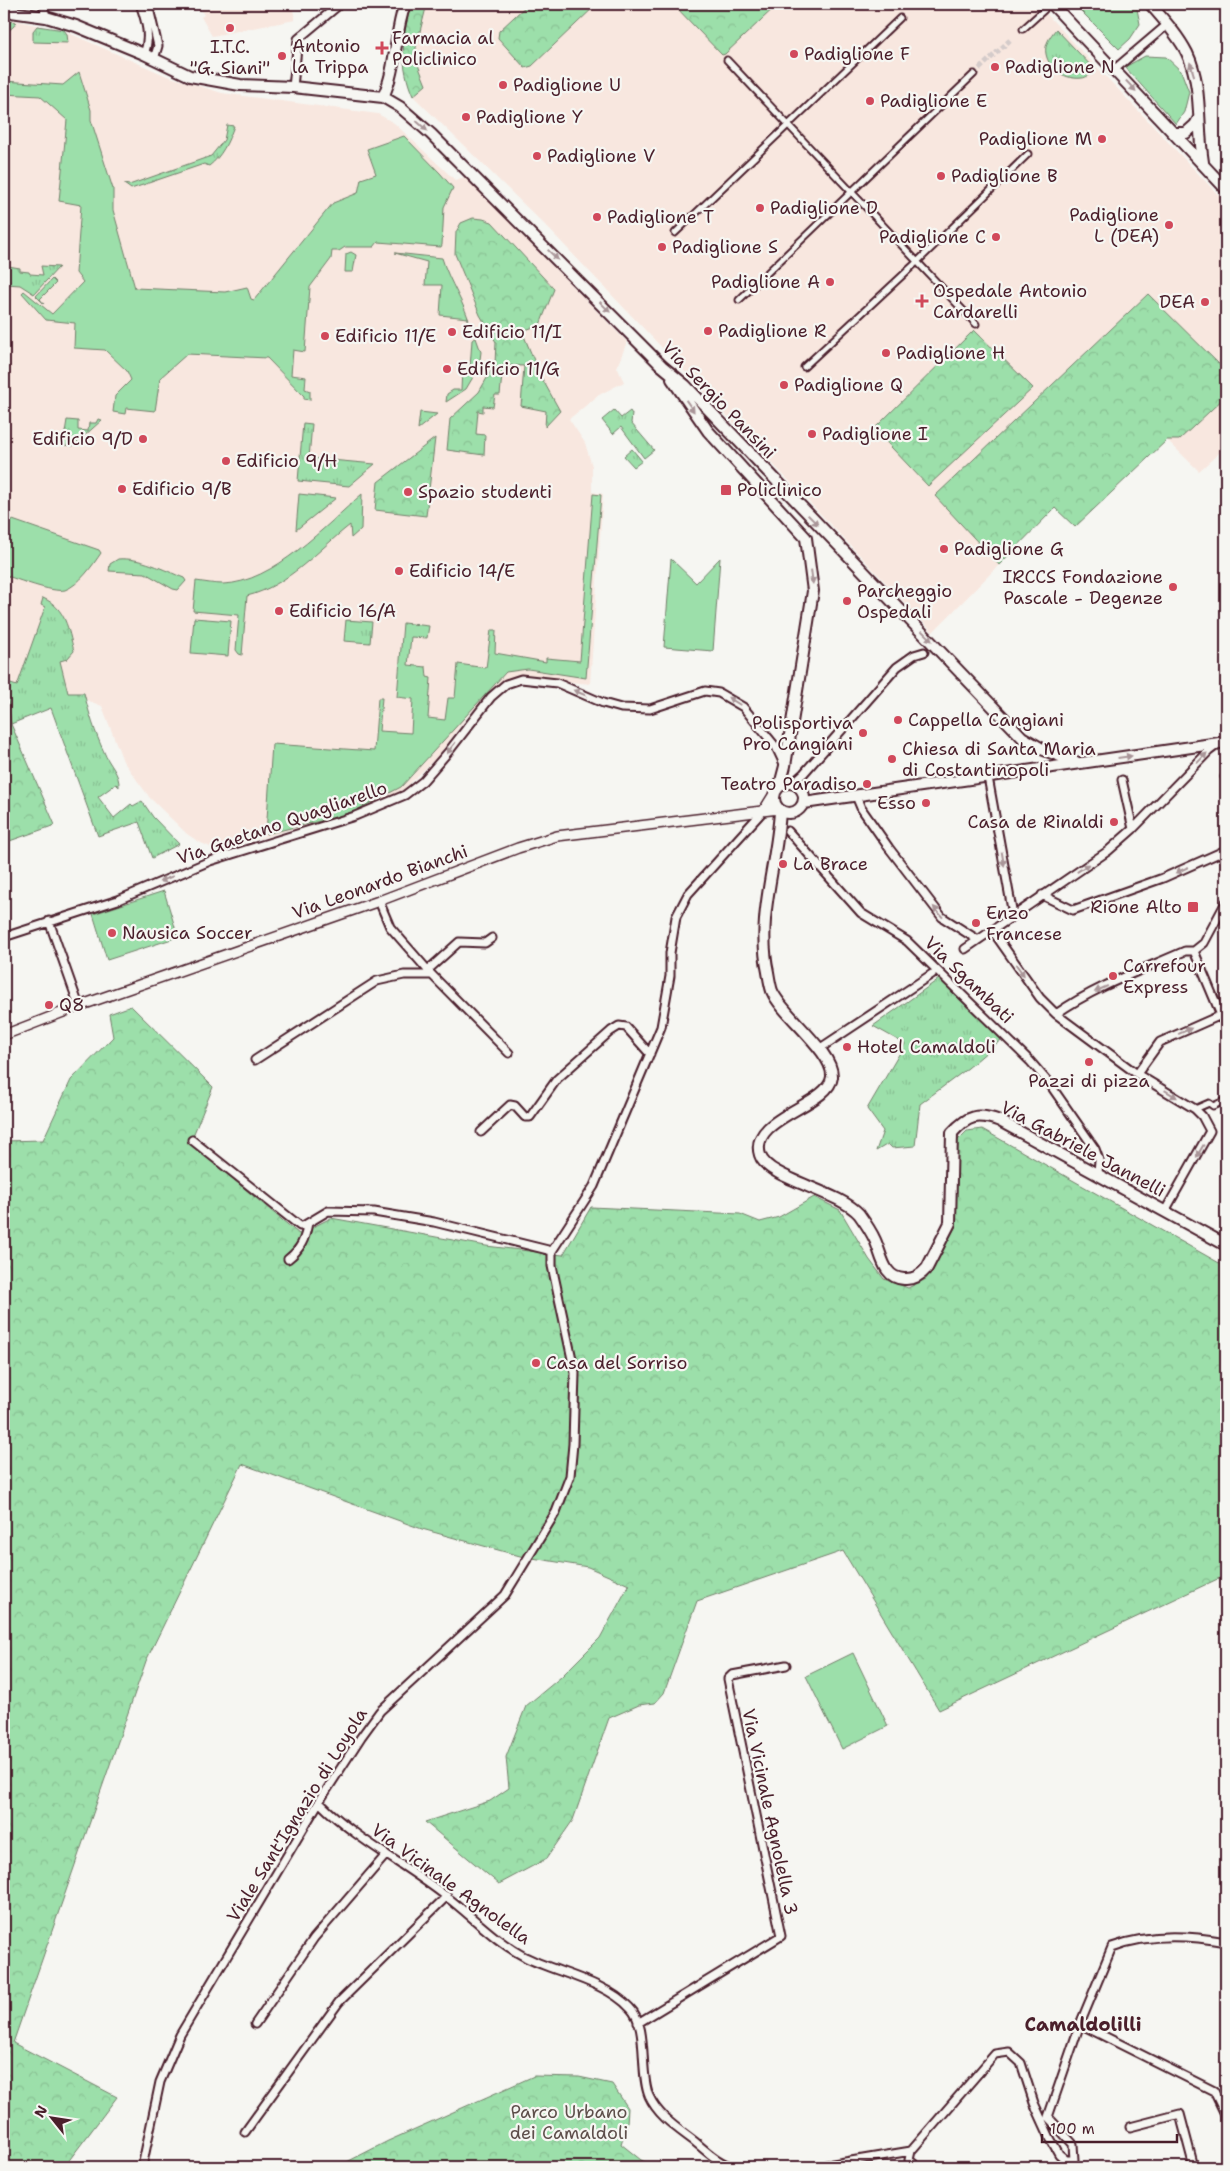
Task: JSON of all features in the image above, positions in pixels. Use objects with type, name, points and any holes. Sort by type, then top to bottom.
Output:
[{"type":"main road","points":[[4,11],[46,17],[76,26],[144,54],[190,76],[240,85],[291,87],[383,97],[391,76],[399,20],[405,4]]},
{"type":"main road","points":[[1150,4],[1168,24],[1187,53],[1195,79],[1203,163]]},
{"type":"main road","points":[[1048,7],[1115,69],[1226,189]]},
{"type":"main road","name":"Via Sergio Pansini","points":[[383,97],[400,107],[431,134],[662,366],[685,385],[1022,737],[1044,750],[1076,762]]},
{"type":"main road","points":[[1175,133],[1186,133],[1195,125],[1199,117]]},
{"type":"main road","points":[[662,366],[708,431],[806,538],[813,592],[786,766],[777,790],[775,804],[780,810],[791,813],[799,810],[804,803],[804,793],[793,783],[777,790]]},
{"type":"main road","points":[[804,803],[1224,742]]},
{"type":"main road","name":"Via Gabriele Jannelli","points":[[780,810],[783,832]]},
{"type":"main road","name":"Via Gabriele Jannelli","points":[[791,813],[783,832],[763,930],[766,961],[772,991],[788,1014],[819,1049],[832,1070],[831,1082],[823,1092],[768,1128],[760,1140],[760,1155],[769,1167],[828,1193],[849,1205],[859,1214],[875,1239],[883,1264],[893,1276],[907,1280],[922,1274],[927,1268],[950,1224],[952,1132],[961,1123],[982,1116],[1000,1121],[1098,1173],[1226,1245]]},
{"type":"street","points":[[43,4],[46,17]]},
{"type":"street","points":[[140,4],[147,27],[148,44],[144,54]]},
{"type":"street","points":[[148,4],[158,46],[154,59]]},
{"type":"street","points":[[291,87],[298,39],[339,4]]},
{"type":"street","points":[[1023,30],[1048,7]]},
{"type":"street","points":[[675,233],[900,18]]},
{"type":"street","points":[[1115,69],[1168,24]]},
{"type":"street","points":[[727,60],[976,324]]},
{"type":"street","points":[[739,300],[974,74]]},
{"type":"street","points":[[804,367],[918,261],[1028,154]]},
{"type":"street","points":[[793,783],[804,773],[897,667],[914,655],[924,652]]},
{"type":"street","name":"Via Gaetano Quagliarello","points":[[4,937],[118,900],[237,852],[355,816],[405,795],[423,781],[491,697],[506,684],[521,679],[557,683],[603,703],[621,708],[650,710],[704,691],[719,693],[743,707],[776,747],[786,766]]},
{"type":"street","points":[[965,949],[1108,851],[1134,829],[1209,751],[1224,742]]},
{"type":"street","points":[[988,777],[1013,915]]},
{"type":"street","points":[[1122,780],[1134,829]]},
{"type":"street","points":[[192,1140],[300,1226],[328,1211],[374,1212],[434,1222],[552,1251],[594,1186],[661,1027],[670,976],[670,953],[676,917],[682,904],[688,894],[764,810],[777,790]]},
{"type":"street","points":[[856,796],[861,808],[889,848],[942,917],[978,940]]},
{"type":"street","name":"Via Leonardo Bianchi","points":[[4,1035],[79,1006],[379,901],[518,848],[557,836],[764,810],[780,810]]},
{"type":"street","name":"Via Sgambati","points":[[783,832],[861,913],[907,941],[1030,1061],[1049,1083],[1095,1149],[1099,1160],[1098,1173]]},
{"type":"street","points":[[1042,895],[1073,910],[1164,878],[1224,851],[1226,861]]},
{"type":"street","points":[[379,901],[390,927],[430,972],[509,1054]]},
{"type":"street","points":[[1056,1014],[1099,990],[1185,951],[1194,951],[1204,943],[1226,902]]},
{"type":"street","points":[[49,921],[79,1006]]},
{"type":"street","points":[[992,930],[1040,998],[1056,1014],[1137,1074],[1195,1109],[1202,1116],[1210,1131],[1165,1211]]},
{"type":"street","points":[[255,1060],[376,981],[430,972],[459,942],[485,943],[492,938]]},
{"type":"street","points":[[1194,951],[1226,1027]]},
{"type":"street","points":[[819,1049],[932,974]]},
{"type":"street","points":[[1137,1074],[1160,1042],[1221,1015]]},
{"type":"street","points":[[481,1132],[510,1105],[515,1106],[525,1117],[530,1117],[557,1079],[617,1027],[626,1027],[650,1054]]},
{"type":"street","points":[[1195,1109],[1209,1103],[1213,1106],[1226,1100]]},
{"type":"street","points":[[288,1259],[298,1252],[305,1240],[308,1223]]},
{"type":"street","name":"Viale Sant'Ignazio di Loyola","points":[[142,2167],[160,2082],[180,2035],[319,1802],[380,1711],[505,1595],[538,1545],[560,1503],[570,1476],[575,1373],[552,1266],[552,1251]]},
{"type":"street","name":"Via Vicinale Agnolella 3","points":[[638,2023],[781,1936],[728,1680],[732,1674],[786,1665]]},
{"type":"street","name":"Via Vicinale Agnolella","points":[[319,1802],[335,1818],[385,1856],[447,1896],[507,1947],[526,1958],[601,1988],[632,2009],[638,2023],[648,2095],[656,2109],[664,2118],[702,2148],[718,2159],[735,2167]]},
{"type":"street","points":[[255,2024],[314,1938],[385,1856]]},
{"type":"street","points":[[245,2132],[339,2002],[447,1896]]},
{"type":"street","points":[[918,2167],[909,2160],[911,2151],[995,2054],[1009,2052],[1021,2062],[1034,2103],[1059,2154],[1066,2160],[1074,2160],[1073,2144],[1048,2117],[1080,2024],[1112,1947],[1144,1938],[1200,1937],[1226,1942]]},
{"type":"street","points":[[1080,2024],[1214,2090],[1226,2116]]},
{"type":"street","points":[[1130,2127],[1180,2114],[1194,2167]]},
{"type":"street","points":[[814,2167],[911,2151]]},
{"type":"shaded area","name":"I.T.C. \"G. Siani\"","points":[[198,4],[292,4],[295,20],[212,36],[201,17],[204,15]]},
{"type":"shaded area","name":"Ospedale Antonio Cardarelli","points":[[412,4],[1037,4],[1226,203],[1226,447],[1199,471],[1167,440],[1075,527],[1055,508],[933,632],[547,227],[413,96],[408,84],[404,64],[403,43]]},
{"type":"shaded area","points":[[4,18],[64,31],[167,76],[222,93],[378,114],[394,123],[455,180],[465,177],[627,342],[617,367],[624,382],[599,395],[569,419],[585,443],[592,466],[592,492],[603,494],[590,684],[515,676],[503,682],[469,714],[438,756],[401,792],[349,814],[217,850],[187,834],[150,798],[123,761],[102,706],[51,686],[4,685]]},
{"type":"green space","points":[[412,4],[427,4],[416,47],[418,65],[426,85],[413,96],[404,62],[404,39]]},
{"type":"green space","points":[[528,4],[597,4],[532,66],[525,68],[498,38],[499,31]]},
{"type":"green space","points":[[673,4],[778,4],[722,55]]},
{"type":"green space","points":[[1074,4],[1136,4],[1140,24],[1130,39],[1119,49]]},
{"type":"green space","points":[[4,20],[16,22],[4,35]]},
{"type":"green space","points":[[37,26],[64,30],[67,34],[68,43],[33,42],[33,31]]},
{"type":"green space","points":[[1056,29],[1096,71],[1085,77],[1076,78],[1064,76],[1054,69],[1048,60],[1046,47]]},
{"type":"green space","points":[[1145,56],[1166,57],[1181,71],[1189,92],[1184,112],[1176,124],[1125,67]]},
{"type":"green space","points":[[79,72],[91,110],[91,120],[113,189],[113,210],[135,288],[225,292],[247,287],[251,299],[254,300],[333,203],[358,193],[361,179],[376,174],[367,149],[404,136],[453,188],[444,207],[442,245],[441,247],[378,242],[374,247],[345,247],[339,251],[332,251],[331,259],[310,287],[305,352],[293,350],[291,375],[306,377],[305,389],[310,391],[310,400],[304,399],[304,396],[267,358],[187,354],[160,378],[155,411],[126,408],[125,414],[113,412],[115,396],[131,380],[127,371],[105,350],[74,348],[75,323],[46,320],[22,293],[24,291],[52,314],[83,282],[76,273],[81,205],[59,201],[67,120],[40,96],[4,94],[4,81],[63,85]]},
{"type":"green space","points":[[227,125],[234,126],[221,153],[209,166],[204,164],[131,189],[124,184],[129,185],[211,156],[224,140]]},
{"type":"green space","points":[[473,218],[492,222],[554,289],[538,330],[534,327],[522,331],[540,375],[560,411],[545,427],[546,411],[521,406],[524,366],[503,365],[500,395],[495,395],[493,407],[483,406],[483,412],[478,411],[476,434],[485,435],[484,455],[447,450],[450,419],[479,392],[495,364],[496,342],[480,315],[455,254],[456,232],[461,223]]},
{"type":"green space","points":[[351,252],[356,255],[353,272],[345,272],[346,254]]},
{"type":"green space","points":[[395,253],[442,258],[469,319],[471,328],[468,329],[468,318],[440,315],[442,285],[425,285],[427,262]]},
{"type":"green space","points":[[8,266],[20,268],[20,271],[29,272],[30,274],[43,275],[41,266],[59,267],[34,294],[20,285],[6,284]]},
{"type":"green space","points":[[52,279],[56,283],[40,299],[44,304],[36,296]]},
{"type":"green space","points":[[1148,294],[1226,371],[1226,396],[1179,440],[1167,440],[1075,527],[1055,508],[999,565],[935,496]]},
{"type":"green space","points":[[974,330],[1033,388],[928,486],[874,429]]},
{"type":"green space","points":[[476,338],[481,352],[479,367],[466,389],[446,402],[447,394],[453,390],[461,390],[462,368],[470,368],[472,340]]},
{"type":"green space","points":[[614,410],[621,418],[630,411],[632,414],[631,423],[654,450],[644,458],[621,427],[613,434],[602,420]]},
{"type":"green space","points":[[420,412],[437,414],[418,429]]},
{"type":"green space","points":[[98,419],[102,420],[73,446],[63,445],[67,420],[78,421],[78,430],[88,431],[89,423],[96,423]]},
{"type":"green space","points":[[303,423],[312,424],[309,458],[375,464],[349,486],[298,481]]},
{"type":"green space","points":[[435,438],[426,516],[375,510],[378,482]]},
{"type":"green space","points":[[632,449],[642,461],[634,467],[624,456]]},
{"type":"green space","points":[[299,494],[336,498],[296,530]]},
{"type":"green space","points":[[362,494],[361,529],[351,538],[350,525],[289,576],[262,591],[247,596],[242,655],[236,650],[239,615],[193,611],[196,581],[223,584],[242,581],[261,574],[298,550]]},
{"type":"green space","points":[[593,494],[601,495],[586,678],[528,669],[506,672],[401,787],[349,814],[266,834],[272,744],[374,751],[378,698],[382,698],[379,731],[411,733],[413,699],[397,697],[403,623],[429,626],[427,638],[411,637],[408,665],[426,667],[427,677],[431,678],[428,718],[445,720],[448,698],[455,698],[458,664],[486,668],[491,630],[496,630],[495,653],[546,662],[546,658],[580,661]]},
{"type":"green space","points":[[4,517],[99,550],[101,553],[90,569],[75,584],[65,590],[43,588],[4,575]]},
{"type":"green space","points":[[720,558],[713,651],[664,647],[671,559],[696,583]]},
{"type":"green space","points":[[118,559],[135,560],[152,565],[184,578],[186,581],[178,590],[145,573],[109,571],[110,564]]},
{"type":"green space","points":[[43,598],[57,607],[65,620],[70,635],[74,651],[67,659],[60,661],[68,693],[84,693],[98,738],[106,757],[118,777],[119,787],[116,784],[98,797],[114,818],[131,804],[133,806],[142,801],[153,817],[179,844],[152,858],[139,822],[98,836],[51,708],[11,724],[4,682],[17,686],[45,607],[41,605]]},
{"type":"green space","points":[[194,618],[231,621],[228,656],[191,653]]},
{"type":"green space","points":[[346,620],[372,622],[370,643],[344,641]]},
{"type":"green space","points":[[4,685],[6,685],[11,724],[55,825],[4,843]]},
{"type":"green space","points":[[164,891],[178,937],[107,960],[93,914]]},
{"type":"green space","points":[[939,979],[1002,1039],[968,1068],[920,1104],[915,1146],[892,1148],[888,1144],[876,1151],[883,1131],[867,1109],[905,1044],[873,1026]]},
{"type":"green space","points":[[131,1006],[213,1087],[190,1143],[299,1234],[331,1218],[486,1246],[563,1255],[591,1207],[740,1214],[760,1222],[779,1217],[814,1197],[840,1210],[869,1259],[884,1279],[908,1288],[926,1279],[956,1226],[957,1141],[967,1131],[982,1129],[1221,1264],[1226,1280],[1226,1575],[939,1710],[843,1551],[697,1601],[664,1693],[655,1703],[639,1705],[609,1718],[573,1820],[546,1859],[499,1884],[425,1822],[490,1801],[509,1788],[506,1757],[526,1706],[561,1677],[600,1638],[629,1585],[588,1567],[520,1556],[422,1529],[242,1464],[146,1661],[13,2043],[117,2097],[64,2167],[4,2167],[4,1141],[43,1140],[71,1080],[113,1037],[109,1014]]},
{"type":"green space","points":[[853,1653],[888,1726],[842,1749],[806,1676]]},
{"type":"green space","name":"Parco Urbano dei Camaldoli","points":[[534,2076],[579,2077],[612,2084],[628,2108],[627,2124],[621,2144],[641,2160],[655,2167],[337,2167],[388,2141]]},
{"type":"tunnel","points":[[974,74],[1010,40]]},
{"type":"place","name":"I.T.C. \"G. Siani\"","points":[[230,28]]},
{"type":"place","name":"Farmacia al Policlinico","points":[[382,48]]},
{"type":"place","name":"Padiglione F","points":[[794,54]]},
{"type":"place","name":"Antonio la Trippa","points":[[282,56]]},
{"type":"place","name":"Padiglione N","points":[[995,67]]},
{"type":"place","name":"Padiglione U","points":[[503,85]]},
{"type":"place","name":"Padiglione E","points":[[870,101]]},
{"type":"place","name":"Padiglione Y","points":[[466,117]]},
{"type":"place","name":"Padiglione M","points":[[1102,139]]},
{"type":"place","name":"Padiglione V","points":[[537,156]]},
{"type":"place","name":"Padiglione B","points":[[941,176]]},
{"type":"place","name":"Padiglione D","points":[[760,208]]},
{"type":"place","name":"Padiglione T","points":[[597,217]]},
{"type":"place","name":"Padiglione L (DEA)","points":[[1169,225]]},
{"type":"place","name":"Padiglione C","points":[[996,237]]},
{"type":"place","name":"Padiglione S","points":[[662,247]]},
{"type":"place","name":"Padiglione A","points":[[830,282]]},
{"type":"place","name":"Ospedale Antonio Cardarelli","points":[[922,301]]},
{"type":"place","name":"DEA","points":[[1205,302]]},
{"type":"place","name":"Padiglione R","points":[[708,331]]},
{"type":"place","name":"Edificio 11/I","points":[[452,332]]},
{"type":"place","name":"Edificio 11/E","points":[[325,336]]},
{"type":"place","name":"Padiglione H","points":[[886,353]]},
{"type":"place","name":"Edificio 11/G","points":[[447,369]]},
{"type":"place","name":"Padiglione Q","points":[[784,385]]},
{"type":"place","name":"Padiglione I","points":[[812,434]]},
{"type":"place","name":"Edificio 9/D","points":[[143,439]]},
{"type":"place","name":"Edificio 9/H","points":[[226,461]]},
{"type":"place","name":"Edificio 9/B","points":[[122,489]]},
{"type":"place","name":"Policlinico","points":[[726,490]]},
{"type":"place","name":"Spazio studenti","points":[[408,492]]},
{"type":"place","name":"Padiglione G","points":[[944,549]]},
{"type":"place","name":"Edificio 14/E","points":[[399,571]]},
{"type":"place","name":"IRCCS Fondazione Pascale - Degenze","points":[[1173,587]]},
{"type":"place","name":"Parcheggio Ospedali","points":[[847,601]]},
{"type":"place","name":"Edificio 16/A","points":[[279,611]]},
{"type":"place","name":"Cappella Cangiani","points":[[898,720]]},
{"type":"place","name":"Polisportiva Pro Cangiani","points":[[863,733]]},
{"type":"place","name":"Chiesa di Santa Maria di Costantinopoli","points":[[892,759]]},
{"type":"place","name":"Teatro Paradiso","points":[[867,784]]},
{"type":"place","name":"Esso","points":[[926,803]]},
{"type":"place","name":"Casa de Rinaldi","points":[[1114,822]]},
{"type":"place","name":"La Brace","points":[[783,864]]},
{"type":"place","name":"Rione Alto","points":[[1193,907]]},
{"type":"place","name":"Enzo Francese","points":[[976,923]]},
{"type":"place","name":"Nausica Soccer","points":[[112,933]]},
{"type":"place","name":"Carrefour Express","points":[[1113,976]]},
{"type":"place","name":"Q8","points":[[49,1005]]},
{"type":"place","name":"Hotel Camaldoli","points":[[847,1047]]},
{"type":"place","name":"Pazzi di pizza","points":[[1089,1062]]},
{"type":"place","name":"Casa del Sorriso","points":[[536,1363]]},
{"type":"district","name":"Camaldolilli","points":[[1083,2024]]}]
